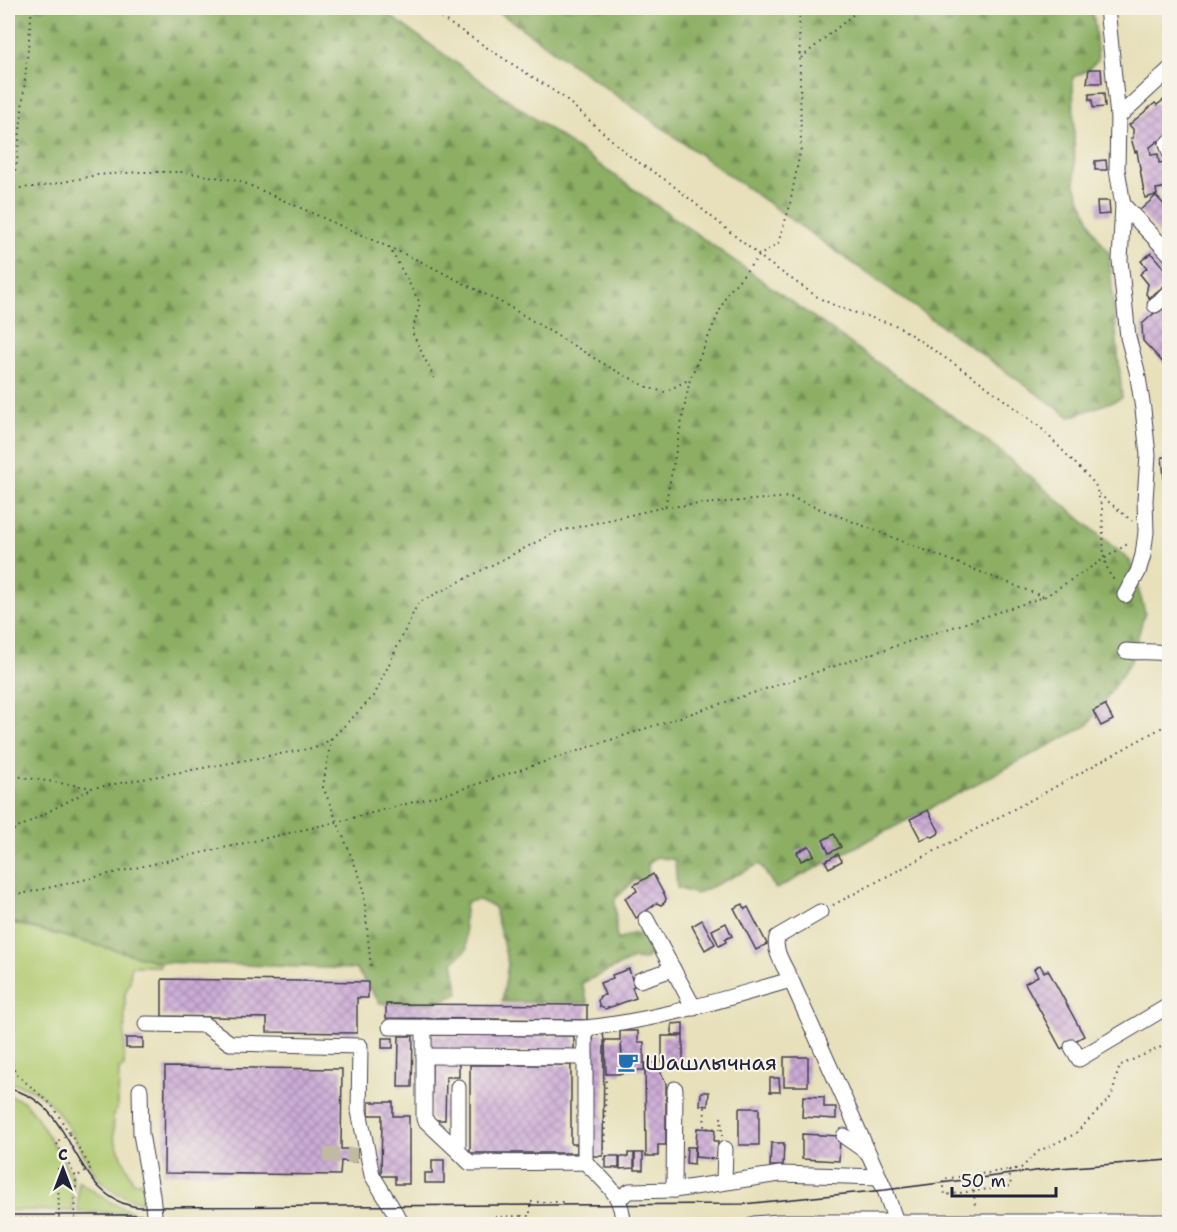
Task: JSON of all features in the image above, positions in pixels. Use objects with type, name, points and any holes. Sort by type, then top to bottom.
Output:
[{"type":"street","points":[[1107,8],[1118,117],[1117,169],[1123,205],[1120,260],[1125,315],[1143,409],[1148,455],[1144,500],[1146,532],[1140,563],[1125,595]]},
{"type":"street","points":[[1118,117],[1170,69]]},
{"type":"street","points":[[1170,142],[1167,144],[1170,153]]},
{"type":"street","points":[[1123,205],[1170,254]]},
{"type":"street","points":[[1155,305],[1170,293]]},
{"type":"street","points":[[1126,651],[1141,653],[1161,651],[1170,654]]},
{"type":"street","points":[[820,912],[777,937],[775,944],[879,1177],[896,1222]]},
{"type":"street","points":[[646,919],[694,1008]]},
{"type":"street","points":[[640,980],[673,969]]},
{"type":"street","points":[[390,1027],[585,1028],[637,1021],[694,1008],[790,980]]},
{"type":"street","points":[[1072,1047],[1079,1059],[1170,1005]]},
{"type":"street","points":[[146,1024],[205,1025],[230,1043],[360,1047],[359,1111],[363,1155],[372,1175],[402,1224]]},
{"type":"street","points":[[424,1028],[424,1119],[470,1163],[585,1162]]},
{"type":"street","points":[[585,1028],[585,1162],[619,1198],[624,1224]]},
{"type":"street","points":[[424,1056],[585,1057]]},
{"type":"street","points":[[458,1087],[458,1151]]},
{"type":"street","points":[[674,1190],[675,1089]]},
{"type":"street","points":[[140,1090],[141,1134],[152,1195],[154,1224]]},
{"type":"street","points":[[844,1136],[867,1152]]},
{"type":"street","points":[[724,1149],[724,1182]]},
{"type":"street","points":[[619,1198],[630,1191],[674,1190],[780,1174],[879,1177]]},
{"type":"street","points":[[754,1224],[1170,1222]]},
{"type":"path","points":[[8,212],[9,189],[17,160],[32,8]]},
{"type":"path","points":[[426,8],[563,97],[632,158],[670,183],[759,256],[819,298],[840,308],[898,326],[978,380],[1040,427],[1095,484],[1102,508],[1104,559],[1109,573],[1125,595]]},
{"type":"path","points":[[665,507],[690,379],[727,294],[759,256],[778,243],[789,209],[801,147],[799,8]]},
{"type":"path","points":[[801,58],[861,8]]},
{"type":"path","points":[[9,189],[44,186],[97,175],[140,172],[183,172],[240,181],[422,262],[508,306],[609,367],[649,388],[665,392],[690,379]]},
{"type":"path","points":[[389,247],[420,303],[412,332],[434,378]]},
{"type":"path","points":[[8,897],[337,822],[456,791],[1044,597],[1146,532],[1099,494]]},
{"type":"path","points":[[8,832],[93,788],[318,747],[331,739],[374,696],[418,603],[556,532],[665,507],[790,497],[1044,597]]},
{"type":"path","points":[[820,912],[1170,723]]},
{"type":"path","points":[[331,739],[323,787],[363,885],[371,969]]},
{"type":"path","points":[[8,775],[93,788]]},
{"type":"path","points":[[1009,1170],[1011,1186],[945,1195],[943,1179],[1021,1168],[1039,1151],[1075,1134],[1110,1098],[1121,1065],[1170,1043]]},
{"type":"path","points":[[8,1046],[15,1073],[51,1104],[91,1168],[76,1177]]},
{"type":"path","points":[[604,1181],[606,1076]]},
{"type":"path","points":[[705,1107],[704,1128],[722,1129]]},
{"type":"path","points":[[70,1134],[56,1142],[76,1177],[75,1224]]},
{"type":"path","points":[[58,1168],[59,1219]]},
{"type":"path","points":[[495,1217],[530,1216],[530,1202],[564,1202]]},
{"type":"path","points":[[521,1216],[521,1224]]},
{"type":"path","points":[[8,1218],[75,1220]]},
{"type":"green space","points":[[8,8],[379,8],[989,442],[1130,561],[1145,612],[1131,661],[1088,725],[776,889],[760,864],[696,894],[677,888],[675,860],[656,857],[648,865],[649,879],[644,884],[636,879],[615,899],[618,940],[634,933],[649,934],[655,950],[645,960],[633,959],[582,983],[588,1003],[502,1002],[508,964],[494,907],[479,900],[466,902],[464,920],[467,949],[453,962],[459,994],[435,1003],[380,1003],[356,969],[160,962],[8,921]]},
{"type":"green space","points":[[493,8],[1090,8],[1094,19],[1098,60],[1086,71],[1073,77],[1075,185],[1095,233],[1109,253],[1122,398],[1070,417]]},
{"type":"green space","points":[[8,922],[160,962],[160,966],[131,966],[130,981],[125,993],[124,1067],[119,1069],[118,1105],[113,1117],[114,1138],[133,1182],[142,1182],[147,1203],[134,1200],[106,1186],[95,1174],[57,1111],[36,1092],[8,1083]]},
{"type":"green space","points":[[8,1095],[23,1101],[36,1116],[73,1177],[73,1211],[8,1210]]},
{"type":"green space","points":[[78,1181],[110,1202],[134,1213],[78,1212]]},
{"type":"building","points":[[1089,69],[1101,69],[1102,83],[1087,83]]},
{"type":"building","points":[[1104,93],[1105,107],[1093,108],[1089,94]]},
{"type":"building","points":[[1170,95],[1170,135],[1150,147],[1151,155],[1158,154],[1159,163],[1165,162],[1169,187],[1156,189],[1157,195],[1145,198],[1137,151],[1135,152],[1131,138],[1133,138],[1133,129],[1129,125],[1155,103],[1157,105]]},
{"type":"building","points":[[1106,160],[1107,170],[1095,170],[1095,161]]},
{"type":"building","points":[[1156,196],[1170,211],[1170,246],[1139,211]]},
{"type":"building","points":[[1097,201],[1109,201],[1110,214],[1098,215]]},
{"type":"building","points":[[1151,253],[1170,275],[1170,281],[1149,298],[1146,294],[1148,284],[1140,274],[1147,268],[1141,261]]},
{"type":"building","points":[[1170,299],[1170,370],[1143,341],[1142,324]]},
{"type":"building","points":[[1162,457],[1170,457],[1170,489],[1165,489]]},
{"type":"building","points":[[1165,490],[1170,490],[1170,522],[1166,522]]},
{"type":"building","points":[[1105,705],[1113,720],[1101,726],[1093,711]]},
{"type":"building","points":[[928,810],[939,831],[933,837],[929,836],[921,840],[910,819]]},
{"type":"building","points":[[834,834],[841,847],[829,853],[823,840]]},
{"type":"building","points":[[809,846],[814,855],[801,861],[797,852]]},
{"type":"building","points":[[838,854],[842,861],[829,868],[825,861]]},
{"type":"building","points":[[653,874],[666,898],[665,902],[661,905],[657,903],[636,918],[625,898],[637,891],[634,885]]},
{"type":"building","points":[[743,904],[745,909],[748,907],[767,944],[756,950],[734,908]]},
{"type":"building","points":[[702,920],[715,944],[705,950],[692,926]]},
{"type":"building","points":[[726,923],[732,936],[725,939],[726,942],[719,946],[712,930]]},
{"type":"building","points":[[1040,965],[1044,972],[1048,970],[1084,1036],[1061,1049],[1025,983],[1038,976],[1034,969]]},
{"type":"building","points":[[629,969],[636,998],[605,1009],[600,1007],[598,1001],[600,996],[605,995],[600,983],[613,978],[612,975]]},
{"type":"building","points":[[162,979],[368,982],[368,998],[357,998],[357,1033],[267,1032],[267,1018],[162,1016]]},
{"type":"building","points":[[386,1004],[587,1005],[587,1020],[386,1018]]},
{"type":"building","points":[[683,1023],[683,1035],[672,1035],[672,1024]]},
{"type":"building","points":[[620,1031],[638,1031],[638,1042],[644,1042],[644,1070],[623,1070],[621,1042],[622,1074],[606,1074],[605,1040],[620,1040]]},
{"type":"building","points":[[593,1033],[603,1033],[604,1040],[603,1156],[590,1156],[591,1040],[593,1040]]},
{"type":"building","points":[[430,1035],[574,1036],[574,1051],[430,1051]]},
{"type":"building","points":[[399,1036],[413,1036],[412,1087],[398,1087]]},
{"type":"building","points":[[662,1036],[683,1036],[683,1064],[662,1064]]},
{"type":"building","points":[[126,1038],[143,1038],[143,1048],[126,1048]]},
{"type":"building","points":[[382,1038],[393,1038],[393,1048],[382,1048]]},
{"type":"building","points":[[784,1057],[808,1057],[808,1086],[784,1086]]},
{"type":"building","points":[[432,1062],[459,1063],[459,1077],[446,1077],[445,1120],[431,1120]]},
{"type":"building","points":[[645,1063],[656,1063],[666,1083],[666,1145],[658,1145],[658,1156],[646,1156]]},
{"type":"building","points":[[470,1065],[571,1065],[571,1144],[577,1144],[577,1153],[470,1153]]},
{"type":"building","points":[[165,1067],[342,1069],[341,1149],[357,1149],[357,1162],[341,1161],[340,1175],[164,1173]]},
{"type":"building","points":[[770,1078],[779,1078],[780,1092],[770,1092]]},
{"type":"building","points":[[701,1092],[709,1092],[708,1106],[700,1105]]},
{"type":"building","points":[[803,1096],[824,1097],[824,1107],[836,1107],[836,1119],[802,1117]]},
{"type":"building","points":[[369,1102],[393,1102],[393,1116],[409,1116],[409,1184],[395,1184],[395,1176],[381,1176],[382,1115],[369,1115]]},
{"type":"building","points":[[739,1108],[759,1108],[759,1145],[739,1145]]},
{"type":"building","points":[[697,1128],[715,1129],[714,1141],[718,1141],[717,1159],[695,1157]]},
{"type":"building","points":[[802,1134],[840,1136],[839,1161],[802,1159]]},
{"type":"building","points":[[771,1143],[784,1143],[783,1166],[770,1166]]},
{"type":"building","points":[[687,1147],[695,1147],[694,1164],[686,1163]]},
{"type":"building","points":[[628,1153],[634,1153],[634,1168],[620,1169],[620,1157],[628,1157]]},
{"type":"building","points":[[635,1153],[643,1153],[643,1170],[635,1170]]},
{"type":"building","points":[[606,1156],[619,1156],[619,1168],[606,1168]]},
{"type":"building","points":[[432,1160],[444,1160],[444,1183],[425,1183],[425,1173],[432,1173]]},
{"type":"tunnel","points":[[324,1155],[357,1155]]},
{"type":"tram line","points":[[8,1089],[31,1097],[48,1111],[99,1187],[116,1200],[139,1207],[743,1204],[885,1190],[1059,1168],[1170,1160]]},
{"type":"tram line","points":[[8,1215],[148,1215]]},
{"type":"place","name":"Шашлычная","points":[[628,1062]]}]
